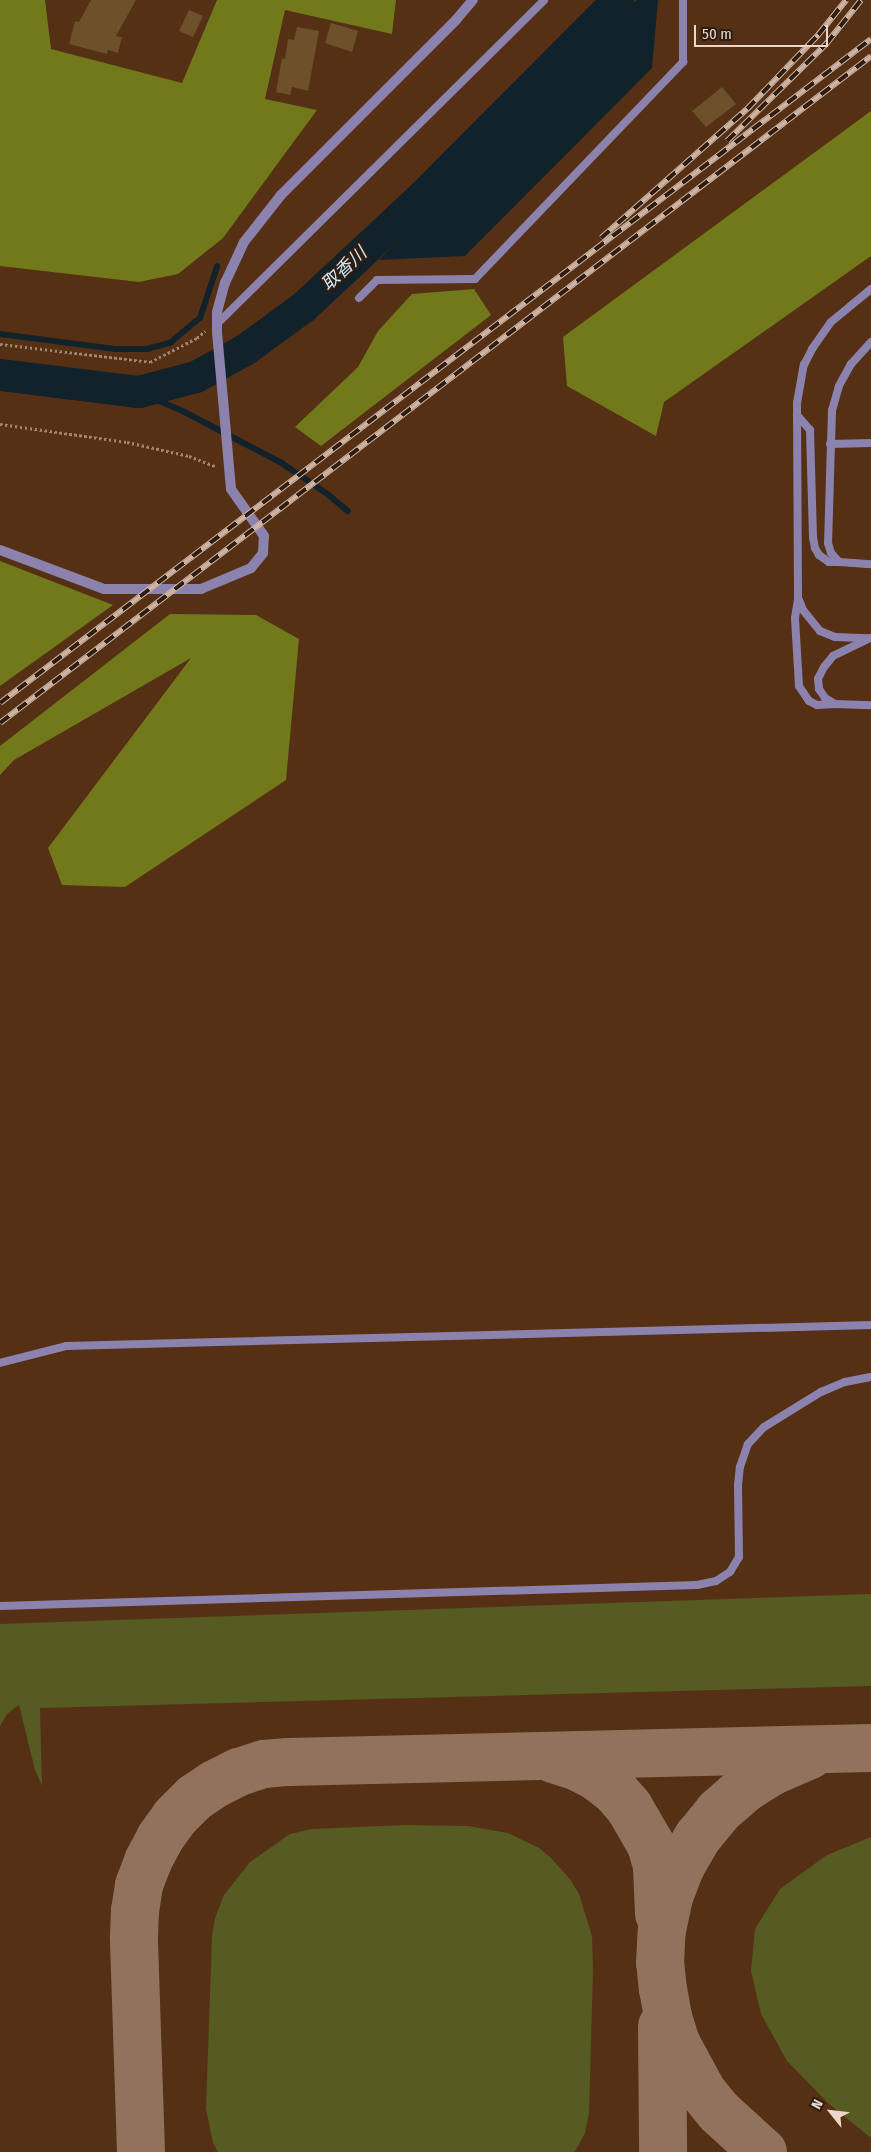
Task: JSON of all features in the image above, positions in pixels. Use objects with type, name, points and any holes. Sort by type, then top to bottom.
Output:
[{"type":"street","points":[[0,550],[104,589],[201,588],[251,568],[263,553],[264,536],[231,489],[217,329],[217,312],[225,283],[244,242],[280,195],[456,20],[473,0]]},
{"type":"lane","points":[[217,329],[544,0]]},
{"type":"lane","points":[[359,298],[377,280],[475,279],[683,62],[683,0]]},
{"type":"lane","points":[[871,289],[831,322],[812,349],[804,365],[797,415],[798,598],[795,618],[799,686],[809,701],[817,705],[871,706]]},
{"type":"lane","points":[[839,562],[831,553],[828,543],[832,410],[839,386],[851,364],[871,342]]},
{"type":"lane","points":[[797,415],[810,430],[815,548],[819,555],[829,562],[871,564]]},
{"type":"lane","points":[[830,444],[871,443]]},
{"type":"lane","points":[[798,598],[802,610],[820,631],[835,636],[870,638]]},
{"type":"lane","points":[[835,704],[824,698],[819,689],[818,679],[824,667],[833,656],[870,638]]},
{"type":"lane","points":[[0,1363],[66,1346],[871,1325]]},
{"type":"lane","points":[[0,1606],[697,1585],[716,1581],[730,1572],[739,1557],[738,1484],[740,1466],[748,1444],[764,1428],[821,1392],[845,1382],[871,1377]]},
{"type":"path","points":[[0,344],[150,362],[197,338],[211,326],[217,312]]},
{"type":"path","points":[[0,424],[127,442],[180,454],[216,466],[228,467]]},
{"type":"green space","points":[[0,0],[45,0],[51,49],[182,83],[217,0],[396,0],[392,34],[285,10],[265,99],[317,110],[223,238],[178,274],[139,282],[0,266]]},
{"type":"green space","points":[[871,111],[871,256],[664,402],[656,436],[567,386],[563,337]]},
{"type":"green space","points":[[474,289],[491,315],[321,446],[295,427],[358,367],[378,331],[412,294]]},
{"type":"green space","points":[[0,561],[113,605],[0,686]]},
{"type":"green space","points":[[170,614],[256,615],[299,639],[286,780],[125,887],[62,885],[48,848],[191,658],[14,760],[0,775],[0,746]]},
{"type":"green space","points":[[871,1594],[871,1686],[40,1708],[42,1786],[35,1770],[19,1705],[7,1714],[0,1726],[0,1624]]},
{"type":"green space","points":[[405,1825],[468,1826],[508,1833],[539,1848],[550,1857],[570,1879],[579,1894],[592,1936],[593,1971],[589,2113],[585,2133],[578,2146],[574,2152],[218,2152],[213,2143],[206,2109],[212,1936],[215,1918],[224,1895],[250,1862],[290,1834],[312,1829]]},
{"type":"green space","points":[[871,1837],[871,2138],[828,2103],[787,2061],[761,2014],[751,1971],[755,1929],[780,1889],[827,1855]]},
{"type":"water","points":[[637,0],[658,0],[652,68],[465,256],[379,260]]},
{"type":"building","points":[[91,0],[136,0],[116,36],[122,37],[118,53],[108,50],[107,54],[69,44],[75,21],[79,22]]},
{"type":"building","points":[[189,10],[203,16],[193,37],[179,31]]},
{"type":"building","points":[[331,23],[358,31],[352,52],[325,43]]},
{"type":"building","points":[[297,27],[319,31],[308,91],[292,87],[290,95],[276,92],[282,58],[285,59],[288,39],[294,40]]},
{"type":"building","points":[[722,87],[736,104],[706,127],[692,111]]},
{"type":"waterway","name":"取香川","points":[[0,375],[139,392],[196,377],[245,350],[304,307],[424,195],[618,0]]},
{"type":"waterway","points":[[0,334],[116,349],[147,349],[170,343],[200,318],[217,267]]},
{"type":"waterway","points":[[139,392],[183,411],[282,463],[329,495],[348,511]]},
{"type":"taxiway","points":[[141,2152],[134,1937],[139,1885],[148,1861],[160,1838],[175,1817],[194,1798],[215,1784],[239,1772],[264,1764],[288,1762],[871,1748]]},
{"type":"taxiway","points":[[763,2152],[719,2112],[702,2091],[676,2043],[668,2017],[663,1990],[660,1963],[662,1930],[669,1897],[681,1866],[698,1837],[719,1811],[744,1789],[773,1771],[810,1755]]},
{"type":"taxiway","points":[[553,1759],[578,1767],[597,1777],[615,1791],[629,1807],[651,1845],[657,1866],[659,1914]]},
{"type":"taxiway","points":[[662,2026],[663,2152]]},
{"type":"railway","points":[[601,238],[747,109],[818,35],[846,0]]},
{"type":"railway","points":[[727,141],[826,44],[861,0]]},
{"type":"railway","points":[[0,703],[871,39]]},
{"type":"railway","points":[[0,723],[871,56]]}]
